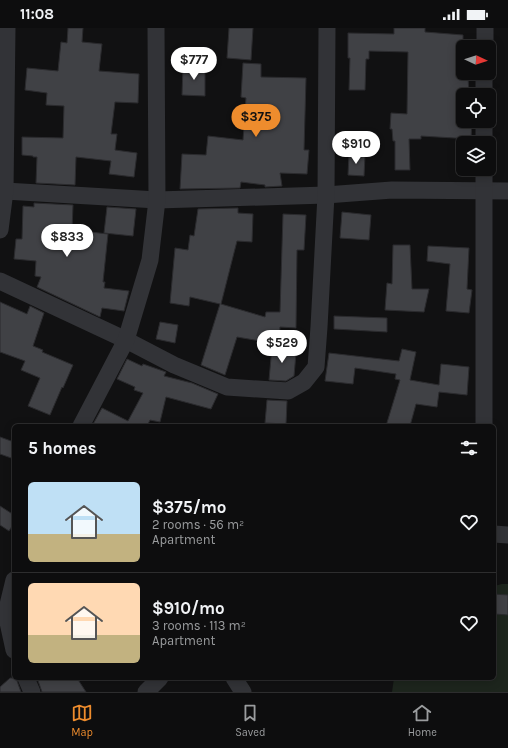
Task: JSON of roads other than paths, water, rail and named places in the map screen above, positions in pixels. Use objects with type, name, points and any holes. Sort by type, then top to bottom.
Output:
[{"type":"street","points":[[0,230],[5,191],[7,28]]},
{"type":"street","points":[[82,424],[126,340],[150,260],[157,200],[156,28]]},
{"type":"street","points":[[0,281],[126,340],[174,365],[227,387],[288,391],[304,382],[316,367],[319,327],[326,195],[327,28]]},
{"type":"street","points":[[485,28],[485,40]]},
{"type":"street","points":[[484,176],[484,424]]},
{"type":"street","points":[[5,191],[157,200],[326,195],[392,190],[508,191]]},
{"type":"street","points":[[496,534],[508,536]]},
{"type":"street","points":[[12,588],[6,613],[12,641]]},
{"type":"street","points":[[27,680],[32,692]]},
{"type":"street","points":[[146,692],[158,680]]},
{"type":"street","points":[[235,680],[243,692]]}]
